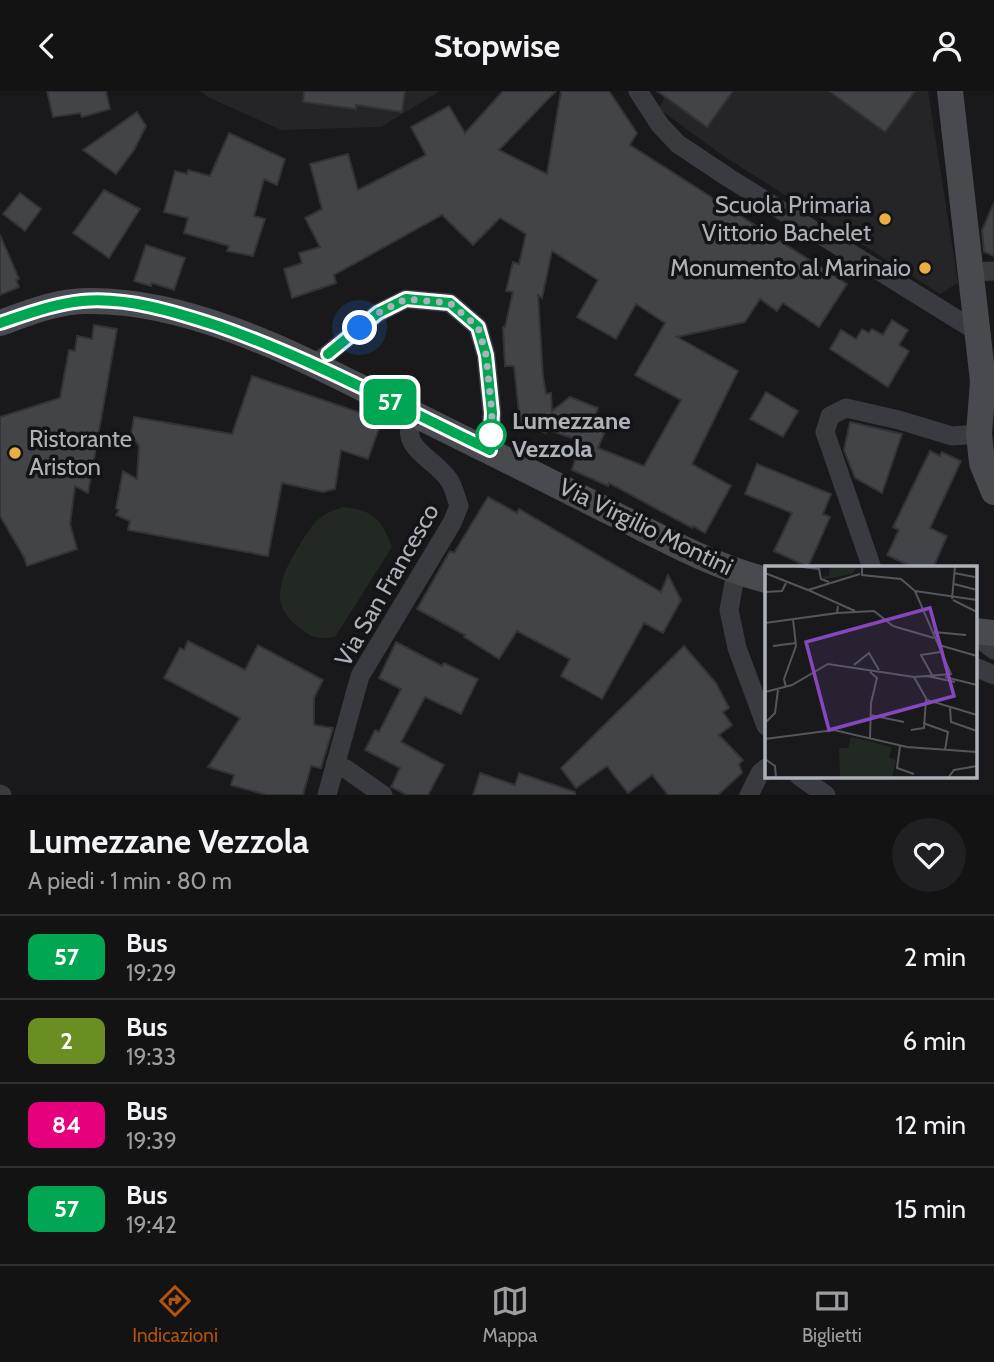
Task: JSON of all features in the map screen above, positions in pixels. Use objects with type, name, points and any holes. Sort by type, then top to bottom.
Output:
[{"type":"main road","points":[[950,91],[983,272],[976,331],[989,383],[979,434],[982,463],[994,492]]},
{"type":"main road","name":"Via Virgilio Montini","points":[[0,323],[45,307],[83,301],[124,302],[184,315],[268,344],[490,450],[662,538],[736,572],[765,580]]},
{"type":"main road","points":[[976,633],[994,633]]},
{"type":"street","points":[[638,91],[660,125],[678,144],[976,331]]},
{"type":"street","points":[[314,365],[378,313],[406,299],[450,303],[478,327],[486,355],[492,413],[490,450]]},
{"type":"street","points":[[871,566],[825,432],[830,416],[846,408],[952,436],[979,434]]},
{"type":"street","name":"Via San Francesco","points":[[327,795],[360,676],[452,523],[459,506],[449,481],[410,441],[408,426],[413,414]]},
{"type":"street","points":[[736,572],[729,610],[737,648],[765,723]]},
{"type":"street","points":[[976,634],[994,650]]},
{"type":"street","points":[[976,667],[994,674]]},
{"type":"street","points":[[335,765],[346,769],[383,795]]},
{"type":"street","points":[[749,795],[765,769]]},
{"type":"street","points":[[802,778],[827,795]]},
{"type":"shaded area","points":[[200,91],[440,91],[381,127],[281,130]]},
{"type":"shaded area","name":"Scuola Primaria Vittorio Bachelet","points":[[667,91],[928,91],[958,283],[940,294],[722,155],[659,109]]},
{"type":"shaded area","points":[[344,507],[363,511],[376,518],[392,547],[335,637],[318,638],[305,632],[287,616],[282,607],[280,588],[292,559],[312,526],[326,514]]},
{"type":"building","points":[[47,91],[106,91],[110,109],[82,117],[80,113],[53,117]]},
{"type":"building","points":[[304,91],[405,91],[402,112],[356,105],[356,109],[303,102]]},
{"type":"building","points":[[503,91],[556,91],[499,150],[547,174],[561,91],[609,91],[637,133],[630,145],[847,284],[819,327],[783,303],[777,311],[760,299],[745,322],[677,337],[738,371],[692,464],[731,486],[705,533],[609,483],[608,486],[572,470],[581,441],[548,430],[546,433],[520,423],[514,366],[505,366],[503,327],[513,292],[506,291],[513,262],[519,264],[526,234],[500,218],[473,245],[442,215],[334,275],[336,283],[292,298],[284,269],[302,263],[299,253],[320,247],[305,218],[322,209],[310,164],[348,154],[358,190],[426,155],[411,127],[449,106],[465,133]],"holes":[[[552,251],[598,280],[577,317],[616,339],[636,304],[665,323],[635,375],[681,400],[644,466],[598,448],[607,427],[593,420],[598,408],[570,397],[552,411],[551,393],[546,394],[538,295],[542,298]]]},
{"type":"building","points":[[657,91],[733,91],[707,127]]},
{"type":"building","points":[[829,91],[915,91],[885,132]]},
{"type":"building","points":[[137,112],[146,126],[134,150],[116,174],[83,150]]},
{"type":"building","points":[[229,133],[285,159],[277,185],[264,179],[254,216],[265,219],[253,256],[227,251],[229,246],[184,233],[188,218],[164,212],[175,171],[187,174],[188,170],[210,176]]},
{"type":"building","points":[[104,190],[140,209],[109,258],[73,233]]},
{"type":"building","points":[[20,193],[41,209],[25,231],[3,214]]},
{"type":"building","points":[[994,203],[994,256],[984,252],[982,230]]},
{"type":"building","points":[[0,235],[19,279],[16,280],[19,287],[0,295]]},
{"type":"building","points":[[146,245],[185,258],[174,290],[134,281]]},
{"type":"building","points":[[892,320],[908,330],[899,345],[909,351],[888,387],[830,349],[841,330],[856,339],[862,329],[869,333],[872,329],[883,335]]},
{"type":"building","points":[[94,325],[117,329],[88,493],[75,486],[70,524],[77,549],[27,566],[0,516],[0,417],[60,398],[69,350],[75,351],[77,336],[92,339]]},
{"type":"building","points":[[252,376],[382,420],[368,459],[341,450],[335,489],[323,492],[282,483],[268,556],[128,530],[130,521],[116,515],[119,510],[116,508],[123,471],[137,479],[139,446],[131,434],[134,417],[232,434]]},
{"type":"building","points":[[766,392],[798,411],[783,437],[750,419]]},
{"type":"building","points":[[850,422],[902,434],[882,493],[855,478],[844,450]]},
{"type":"building","points":[[930,451],[940,456],[942,452],[961,461],[930,528],[947,536],[934,566],[910,566],[887,555],[899,530],[893,527]]},
{"type":"building","points":[[757,464],[831,494],[823,514],[830,517],[808,566],[774,551],[792,513],[745,494]]},
{"type":"building","points":[[488,497],[517,513],[519,509],[661,592],[668,575],[681,600],[663,633],[644,623],[602,699],[561,676],[570,659],[517,631],[499,659],[464,637],[465,635],[417,609],[450,551],[454,553]]},
{"type":"building","points":[[188,641],[245,670],[258,645],[323,680],[314,698],[314,725],[333,728],[321,768],[311,766],[303,795],[267,795],[231,785],[234,775],[208,767],[240,718],[164,678],[180,648],[184,650]]},
{"type":"building","points":[[396,642],[442,666],[444,663],[478,679],[461,714],[425,697],[401,742],[444,765],[428,795],[407,795],[391,787],[400,768],[365,750],[375,730],[379,732],[401,689],[379,678]]},
{"type":"building","points":[[684,646],[716,683],[729,708],[723,712],[732,725],[719,735],[743,760],[739,764],[742,773],[718,795],[668,795],[652,775],[628,793],[607,766],[576,788],[561,768]]},
{"type":"building","points":[[480,773],[515,785],[519,773],[575,792],[575,795],[473,795]]},
{"type":"bus line","name":"57","points":[[0,323],[45,307],[83,301],[124,302],[184,315],[268,344],[490,450],[492,413],[486,355],[478,327],[450,303],[406,299],[378,313],[328,354]]},
{"type":"place","name":"Scuola Primaria Vittorio Bachelet","points":[[885,219]]},
{"type":"place","name":"Monumento al Marinaio","points":[[925,268]]},
{"type":"place","name":"Lumezzane Vezzola","points":[[491,435]]},
{"type":"place","name":"Ristorante Ariston","points":[[15,453]]},
{"type":"route","points":[[360,328],[378,313],[406,299],[450,303],[478,327],[486,355],[492,413],[491,435]]}]
